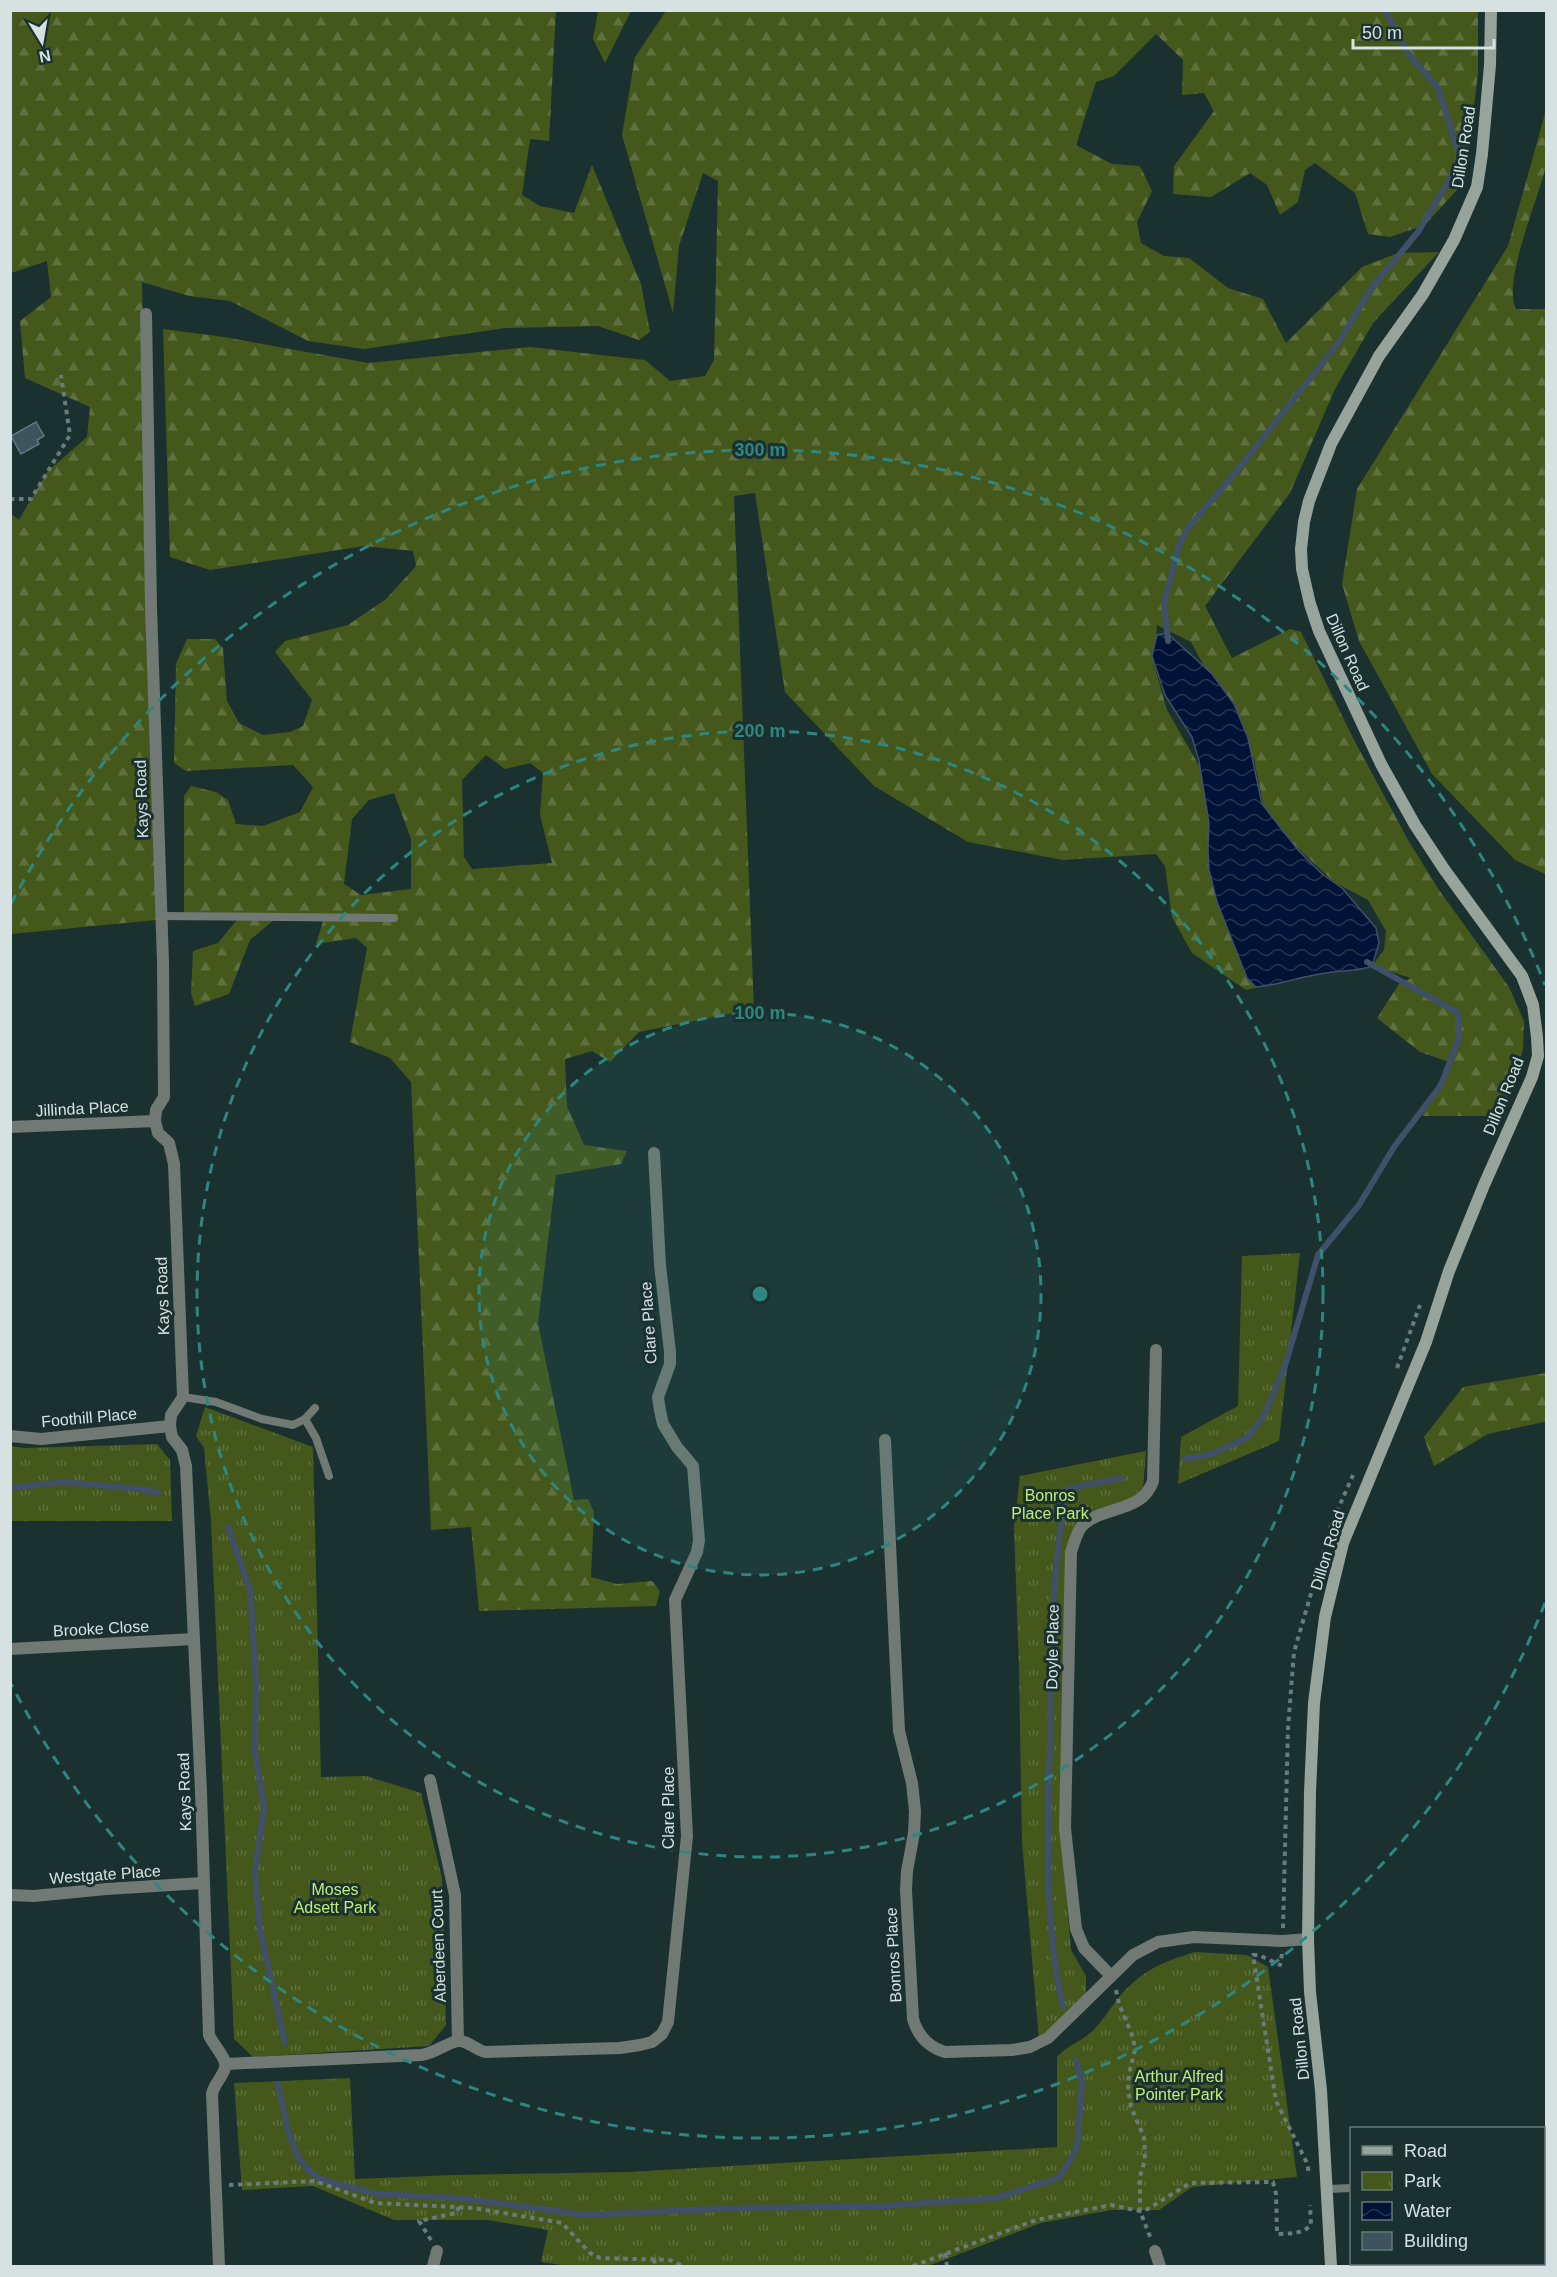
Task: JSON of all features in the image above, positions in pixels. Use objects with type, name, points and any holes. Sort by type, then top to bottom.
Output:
[{"type":"main road","name":"Dillon Road","points":[[1330,2266],[1321,2090],[1310,1992],[1308,1940],[1314,1703],[1325,1617],[1343,1544],[1426,1342],[1449,1271],[1532,1077],[1538,1056],[1533,1005],[1522,976],[1415,825],[1381,764],[1319,631],[1310,604],[1302,559],[1304,522],[1309,501],[1330,444],[1379,356],[1423,294],[1455,240],[1476,187],[1482,154],[1490,65],[1491,10]]},
{"type":"street","name":"Kays Road","points":[[146,314],[164,1097],[156,1110],[156,1121],[158,1133],[169,1143],[174,1164],[183,1397],[171,1415],[170,1426],[172,1437],[182,1450],[186,1466],[201,1792],[209,2035],[212,2044],[224,2058],[226,2064]]},
{"type":"street","name":"Jillinda Place","points":[[10,1127],[156,1121]]},
{"type":"street","name":"Clare Place","points":[[458,2041],[485,2052],[620,2048],[652,2042],[662,2034],[668,2022],[687,1836],[675,1600],[697,1552],[699,1540],[693,1466],[677,1447],[663,1424],[658,1397],[670,1364],[670,1353],[660,1265],[654,1153]]},
{"type":"street","name":"Doyle Place","points":[[1111,1976],[1084,1947],[1076,1929],[1065,1828],[1071,1552],[1082,1526],[1092,1518],[1136,1503],[1150,1489],[1153,1481],[1156,1350]]},
{"type":"street","name":"Foothill Place","points":[[10,1436],[41,1439],[170,1426]]},
{"type":"street","name":"Bonros Place","points":[[885,1440],[899,1731],[912,1783],[915,1811],[914,1833],[906,1881],[913,2019],[915,2028],[927,2043],[945,2052],[1012,2050],[1030,2047],[1048,2038],[1142,1949],[1174,1938],[1308,1940]]},
{"type":"street","name":"Brooke Close","points":[[10,1649],[193,1639]]},
{"type":"street","name":"Aberdeen Court","points":[[430,1780],[455,1895],[458,2041]]},
{"type":"street","name":"Westgate Place","points":[[10,1895],[34,1896],[106,1888],[203,1883]]},
{"type":"street","points":[[219,2266],[212,2094],[226,2064],[433,2054],[458,2041]]},
{"type":"street","points":[[433,2266],[437,2251]]},
{"type":"street","points":[[1155,2251],[1160,2266]]},
{"type":"lane","points":[[161,916],[394,918]]},
{"type":"lane","points":[[183,1397],[216,1402],[262,1419],[293,1425],[306,1419],[315,1408]]},
{"type":"lane","points":[[306,1419],[316,1438],[329,1476]]},
{"type":"lane","points":[[1327,2190],[1350,2188]]},
{"type":"path","points":[[10,499],[32,499],[70,435],[61,375]]},
{"type":"path","points":[[1282,1941],[1282,1963],[1280,1965],[1259,1955],[1253,1955],[1276,2101],[1307,2163],[1310,2174]]},
{"type":"path","points":[[1111,1976],[1116,1983],[1119,2004],[1133,2037],[1135,2050],[1129,2073],[1128,2090],[1131,2107],[1144,2137],[1145,2160],[1140,2176],[1140,2211],[1155,2251]]},
{"type":"path","points":[[216,2186],[315,2181],[375,2203],[459,2206],[562,2223],[590,2253],[600,2258],[670,2260],[683,2266]]},
{"type":"path","points":[[913,2266],[1036,2220],[1111,2205],[1140,2211],[1156,2205],[1190,2183],[1273,2181],[1277,2234],[1301,2233],[1311,2225],[1310,2196]]},
{"type":"path","points":[[437,2251],[419,2221],[456,2213],[459,2206]]},
{"type":"path","points":[[945,2253],[947,2266]]},
{"type":"path","points":[[654,2259],[655,2266]]},
{"type":"green space","points":[[556,10],[549,141],[530,139],[522,195],[540,206],[574,213],[592,165],[641,284],[650,332],[639,340],[598,326],[505,328],[364,349],[308,341],[230,301],[189,296],[142,282],[156,920],[11,934],[11,514],[19,520],[47,472],[87,437],[90,407],[25,378],[20,321],[51,297],[47,261],[11,273],[11,11]]},
{"type":"green space","points":[[598,11],[631,11],[605,63],[593,39]]},
{"type":"green space","points":[[666,11],[1478,11],[1478,73],[1465,181],[1425,225],[1390,237],[1368,234],[1355,193],[1315,163],[1305,170],[1298,202],[1280,215],[1267,185],[1250,173],[1211,197],[1173,194],[1174,166],[1214,111],[1204,93],[1182,95],[1183,60],[1156,34],[1114,76],[1096,82],[1076,145],[1112,164],[1140,166],[1152,191],[1137,222],[1141,243],[1164,256],[1189,258],[1228,288],[1263,299],[1286,343],[1362,267],[1398,253],[1439,252],[1373,323],[1335,389],[1290,493],[1205,606],[1232,658],[1290,629],[1301,632],[1354,740],[1408,840],[1439,890],[1509,987],[1524,1021],[1523,1049],[1516,1076],[1503,1105],[1489,1116],[1422,1116],[1449,1062],[1420,1052],[1377,1018],[1399,984],[1411,978],[1372,966],[1384,950],[1386,931],[1368,900],[1334,882],[1266,818],[1254,759],[1191,642],[1157,625],[1154,665],[1167,710],[1216,795],[1261,973],[1259,987],[1246,990],[1192,953],[1172,917],[1165,866],[1156,854],[1063,860],[968,842],[874,786],[785,692],[755,493],[734,496],[754,1009],[639,1032],[610,1062],[592,1051],[565,1059],[567,1106],[584,1145],[627,1151],[621,1164],[556,1175],[538,1323],[574,1500],[588,1499],[594,1512],[591,1577],[617,1584],[652,1581],[660,1591],[656,1606],[479,1611],[471,1527],[431,1530],[411,1082],[390,1058],[350,1042],[367,948],[356,938],[316,944],[324,918],[282,913],[250,940],[229,994],[195,1006],[191,993],[193,951],[218,943],[237,920],[194,919],[184,911],[184,796],[191,786],[216,792],[228,800],[236,824],[263,826],[300,812],[313,787],[293,765],[186,771],[174,763],[176,664],[187,639],[215,639],[223,648],[227,701],[239,723],[263,735],[290,732],[303,726],[312,700],[275,652],[285,641],[348,625],[386,599],[416,566],[413,551],[364,546],[210,570],[170,557],[163,329],[224,337],[368,363],[530,347],[645,360],[670,381],[705,376],[714,360],[718,181],[703,173],[679,246],[673,313],[622,135],[635,57]],"holes":[[[486,755],[505,769],[530,763],[543,773],[540,815],[552,863],[472,869],[464,857],[462,780]],[[394,793],[411,839],[411,889],[361,895],[344,884],[352,819],[369,800]]]},
{"type":"green space","points":[[1546,110],[1548,146],[1546,166],[1517,260],[1513,296],[1516,309],[1546,309],[1545,874],[1515,860],[1432,774],[1359,641],[1342,584],[1357,489],[1508,246]]},
{"type":"green space","points":[[1300,1253],[1279,1441],[1178,1484],[1181,1437],[1238,1406],[1242,1256]]},
{"type":"green space","points":[[1546,1373],[1546,1424],[1544,1422],[1488,1434],[1434,1466],[1424,1437],[1463,1387]]},
{"type":"green space","name":"Moses Adsett Park","points":[[205,1407],[313,1447],[321,1777],[366,1776],[421,1793],[442,1878],[446,2025],[429,2046],[253,2057],[234,2039],[211,1521],[204,1448],[196,1436]]},
{"type":"green space","points":[[157,1444],[170,1460],[172,1521],[11,1521],[11,1446],[24,1448]]},
{"type":"green space","name":"Bonros Place Park","points":[[1146,1451],[1143,1488],[1129,1500],[1075,1527],[1061,1834],[1071,1950],[1086,1976],[1086,1993],[1039,2040],[1022,1842],[1014,1527],[1020,1476]]},
{"type":"green space","name":"Arthur Alfred Pointer Park","points":[[1195,1952],[1247,1955],[1268,1967],[1297,2177],[1192,2187],[1159,2210],[1111,2210],[1041,2223],[928,2266],[570,2266],[541,2262],[548,2230],[487,2220],[394,2220],[313,2186],[242,2190],[234,2083],[350,2078],[355,2179],[629,2172],[1057,2147],[1057,2057],[1094,2029],[1128,1987],[1145,1973],[1163,1963]]},
{"type":"water","points":[[1167,633],[1212,674],[1234,704],[1248,738],[1262,804],[1298,850],[1322,874],[1342,888],[1376,928],[1379,943],[1372,966],[1317,974],[1256,987],[1247,978],[1217,902],[1209,870],[1209,823],[1199,761],[1192,737],[1165,695],[1152,656],[1157,635]]},
{"type":"building","points":[[36,422],[44,436],[37,440],[39,444],[21,454],[11,436]]},
{"type":"waterway","points":[[1168,641],[1164,603],[1179,546],[1187,529],[1235,473],[1339,342],[1370,290],[1418,232],[1460,157],[1438,88],[1407,52],[1385,10]]},
{"type":"waterway","points":[[1185,1459],[1212,1454],[1248,1437],[1263,1417],[1284,1369],[1318,1255],[1359,1205],[1394,1147],[1441,1085],[1459,1038],[1458,1013],[1367,962]]},
{"type":"waterway","points":[[1063,2007],[1052,1941],[1048,1873],[1052,1645],[1058,1551],[1067,1489],[1122,1478]]},
{"type":"waterway","points":[[10,1488],[63,1482],[140,1489],[158,1493]]},
{"type":"waterway","points":[[228,1527],[250,1590],[256,1681],[255,1752],[264,1808],[255,1872],[260,1930],[285,2043]]},
{"type":"waterway","points":[[278,2084],[288,2131],[298,2157],[307,2169],[322,2180],[377,2194],[458,2198],[586,2215],[735,2208],[886,2206],[996,2198],[1059,2178],[1077,2148],[1082,2083],[1076,2060]]}]
